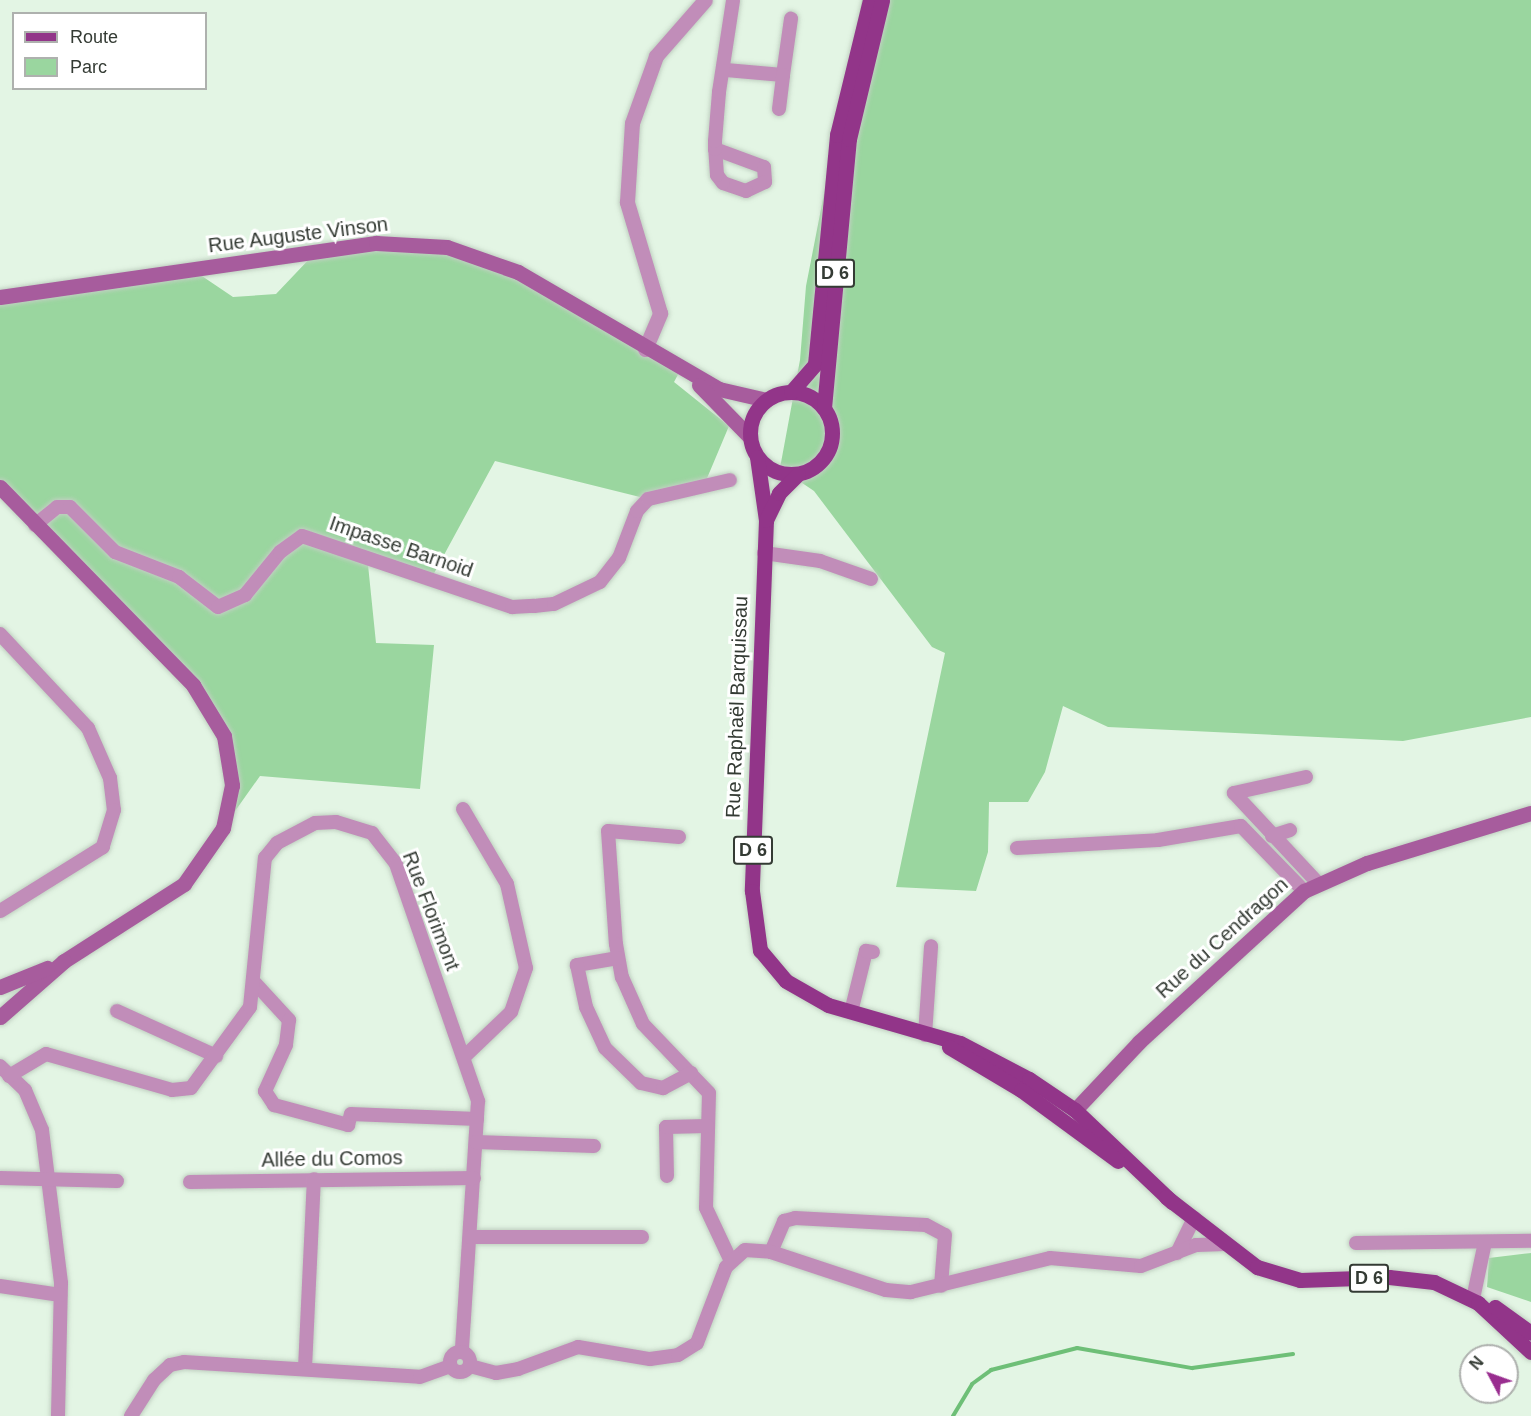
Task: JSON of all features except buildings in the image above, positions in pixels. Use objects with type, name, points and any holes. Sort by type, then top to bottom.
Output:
[{"type":"main road","name":"D 6","points":[[791,392],[815,364],[837,135],[870,0]]},
{"type":"main road","name":"D 6","points":[[824,408],[849,139],[882,0]]},
{"type":"main road","name":"Rue Auguste Vinson","points":[[0,297],[376,243],[424,244],[465,251],[518,272],[645,349],[719,389],[767,400]]},
{"type":"main road","name":"Rue Auguste Vinson","points":[[681,369],[750,437]]},
{"type":"main road","points":[[791,392],[824,408],[832,442],[820,463],[798,474],[775,471],[757,457],[750,437],[754,416],[767,400],[791,392]]},
{"type":"main road","name":"Rue Raphaël Barquissau","points":[[757,457],[766,520],[754,931],[769,963],[786,981],[851,1012],[928,1036],[1060,1116],[1226,1244],[1284,1277],[1389,1277],[1434,1282],[1503,1311],[1531,1333]]},
{"type":"main road","name":"Rue Raphaël Barquissau","points":[[766,520],[779,493],[798,474]]},
{"type":"main road","points":[[0,487],[193,685],[224,736],[232,785],[223,828],[184,884],[64,961],[0,1017]]},
{"type":"main road","name":"Rue du Cendragon","points":[[1075,1110],[1139,1042],[1304,891],[1318,883],[1531,813]]},
{"type":"main road","points":[[0,987],[64,961]]},
{"type":"main road","points":[[928,1036],[987,1061],[1064,1111],[1075,1110]]},
{"type":"main road","name":"Rue Raphaël Barquissau","points":[[1075,1110],[1172,1202]]},
{"type":"main road","name":"Rue Raphaël Barquissau","points":[[1476,1301],[1531,1352]]},
{"type":"street","points":[[645,349],[660,313],[628,210],[632,123],[656,56],[705,0]]},
{"type":"street","points":[[715,148],[733,0]]},
{"type":"street","points":[[779,110],[791,19]]},
{"type":"street","points":[[726,70],[783,75]]},
{"type":"street","name":"Impasse Barnoid","points":[[35,525],[57,507],[70,507],[115,552],[179,578],[218,607],[244,595],[280,552],[302,536],[512,607],[534,606],[554,604],[600,582],[619,558],[629,526],[648,499],[730,480]]},
{"type":"street","points":[[764,554],[820,561],[871,579]]},
{"type":"street","points":[[0,634],[88,728],[110,778],[114,810],[103,847],[0,911]]},
{"type":"street","points":[[1306,777],[1234,793],[1318,883]]},
{"type":"street","points":[[462,808],[507,884],[526,968],[511,1012],[466,1054]]},
{"type":"street","name":"Rue Florimont","points":[[4,1071],[46,1054],[182,1092],[197,1083],[249,1007],[254,982],[259,878],[265,858],[277,843],[315,823],[355,826],[372,833],[396,864],[466,1054],[477,1119],[462,1351]]},
{"type":"street","points":[[1017,848],[1158,840],[1241,826],[1304,891]]},
{"type":"street","points":[[1272,836],[1290,830]]},
{"type":"street","points":[[679,837],[608,831],[618,958],[643,1024],[709,1093],[707,1215],[730,1259]]},
{"type":"street","points":[[928,1036],[932,946]]},
{"type":"street","points":[[851,1012],[866,951],[873,952]]},
{"type":"street","points":[[618,958],[578,965],[586,1007],[605,1048],[641,1083],[663,1089],[691,1073]]},
{"type":"street","points":[[254,982],[289,1020],[286,1045],[265,1091],[274,1106],[348,1125],[351,1114],[477,1119]]},
{"type":"street","points":[[117,1011],[216,1056]]},
{"type":"street","points":[[4,1071],[35,1107],[50,1180],[60,1295],[58,1416]]},
{"type":"street","points":[[667,1176],[666,1127],[707,1126]]},
{"type":"street","points":[[476,1142],[594,1146]]},
{"type":"street","points":[[0,1178],[117,1181]]},
{"type":"street","name":"Allée du Comos","points":[[190,1182],[474,1178]]},
{"type":"street","points":[[305,1368],[314,1179]]},
{"type":"street","points":[[771,1252],[784,1221],[795,1218],[926,1225],[945,1235],[941,1286]]},
{"type":"street","points":[[1172,1258],[1188,1238],[1194,1218]]},
{"type":"street","points":[[470,1237],[642,1237]]},
{"type":"street","points":[[1356,1243],[1531,1241]]},
{"type":"street","points":[[1476,1301],[1485,1242]]},
{"type":"street","points":[[450,1366],[452,1355],[462,1351],[470,1366],[496,1373],[518,1369],[578,1347],[650,1359],[678,1355],[697,1343],[730,1259],[745,1250],[771,1252],[886,1290],[941,1286],[1050,1258],[1141,1266],[1172,1258],[1196,1245],[1226,1244]]},
{"type":"street","points":[[0,1286],[60,1295]]},
{"type":"street","points":[[131,1416],[170,1365],[305,1368],[420,1377],[450,1366],[461,1372],[470,1366]]},
{"type":"green space","points":[[862,0],[1531,0],[1531,717],[1403,741],[1108,727],[1063,706],[1045,772],[1028,802],[989,802],[988,852],[976,891],[896,887],[945,653],[932,647],[814,491],[780,468],[800,360],[806,286]]},
{"type":"green space","points":[[376,243],[465,251],[681,369],[674,382],[729,426],[705,483],[648,499],[495,461],[432,577],[367,555],[376,643],[434,645],[420,789],[260,776],[223,828],[231,806],[214,714],[0,487],[0,297],[193,270],[233,297],[276,294],[314,254]]},
{"type":"green space","points":[[1531,1253],[1531,1302],[1487,1287],[1489,1258]]},
{"type":"waterway","points":[[953,1416],[972,1384],[991,1370],[1077,1348],[1192,1368],[1293,1354]]}]
